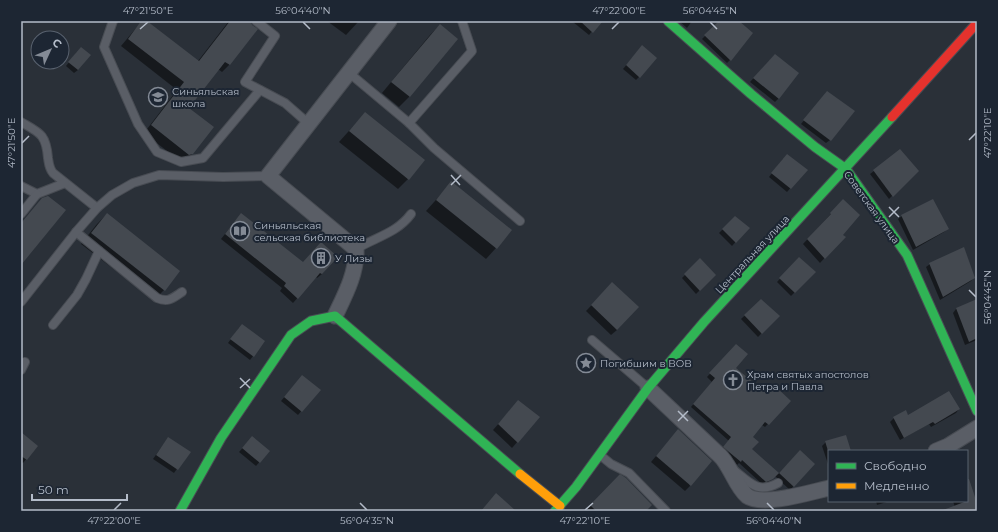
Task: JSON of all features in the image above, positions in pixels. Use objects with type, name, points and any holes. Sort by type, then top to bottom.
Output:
[{"type":"street","points":[[335,316],[348,288],[357,259],[356,249],[268,176],[389,21]]},
{"type":"street","name":"Советская улица","points":[[668,21],[751,94],[815,147],[846,169],[907,255],[977,411]]},
{"type":"street","name":"Центральная улица","points":[[558,508],[576,487],[648,388],[704,322],[846,169],[977,23]]},
{"type":"street","points":[[180,511],[221,438],[291,336],[304,323],[315,318],[335,316],[558,508]]},
{"type":"street","points":[[648,388],[717,452],[748,496],[760,500],[786,498],[828,488]]},
{"type":"street","points":[[938,450],[948,446],[977,428]]},
{"type":"lane","points":[[113,21],[104,47],[138,124],[157,152],[181,162],[203,158],[260,90]]},
{"type":"lane","points":[[256,21],[276,36],[245,82],[285,103],[309,124]]},
{"type":"lane","points":[[409,123],[472,50],[462,21]]},
{"type":"lane","points":[[348,72],[409,123],[434,148],[520,221]]},
{"type":"lane","points":[[21,122],[43,137],[47,145],[49,168],[53,173],[97,208]]},
{"type":"lane","points":[[21,302],[76,232],[97,208],[112,196],[134,183],[159,175],[223,177],[268,176]]},
{"type":"lane","points":[[21,214],[37,194],[65,183]]},
{"type":"lane","points":[[21,186],[37,194]]},
{"type":"lane","points":[[356,249],[398,228],[406,222],[411,214]]},
{"type":"lane","points":[[76,232],[157,298],[163,301],[170,300],[182,292]]},
{"type":"lane","points":[[53,325],[77,295],[99,251]]},
{"type":"lane","points":[[592,340],[648,388]]},
{"type":"lane","points":[[21,370],[25,362]]},
{"type":"lane","points":[[599,454],[611,464],[629,473],[666,511]]},
{"type":"lane","points":[[726,464],[751,484],[759,488],[766,488],[778,483]]},
{"type":"building","points":[[141,21],[147,21],[199,61],[230,21],[251,21],[252,25],[258,29],[230,65],[225,62],[189,108],[214,127],[193,154],[189,155],[151,125],[184,82],[128,39]]},
{"type":"building","points":[[580,21],[603,21],[593,33]]},
{"type":"building","points":[[719,21],[739,21],[753,33],[731,61],[704,35]]},
{"type":"building","points":[[440,24],[458,39],[410,97],[391,82]]},
{"type":"building","points":[[642,45],[657,58],[640,78],[626,65]]},
{"type":"building","points":[[81,47],[91,55],[78,70],[70,64],[70,60]]},
{"type":"building","points":[[775,54],[799,73],[779,99],[753,78]]},
{"type":"building","points":[[827,91],[855,111],[831,141],[803,120]]},
{"type":"building","points":[[365,112],[425,160],[409,180],[349,131]]},
{"type":"building","points":[[900,149],[919,171],[893,197],[873,170]]},
{"type":"building","points":[[787,154],[808,170],[791,189],[771,173]]},
{"type":"building","points":[[451,181],[512,230],[497,249],[436,200]]},
{"type":"building","points":[[48,196],[66,210],[21,265],[21,223],[42,198]]},
{"type":"building","points":[[843,199],[860,215],[843,235],[846,237],[825,259],[807,239]]},
{"type":"building","points":[[933,199],[949,229],[916,247],[901,215]]},
{"type":"building","points":[[107,213],[180,271],[165,291],[91,233]]},
{"type":"building","points":[[241,213],[303,262],[321,242],[338,257],[322,274],[320,273],[298,299],[284,286],[286,283],[225,234]]},
{"type":"building","points":[[735,216],[750,228],[736,243],[722,229]]},
{"type":"building","points":[[964,247],[975,278],[943,297],[929,263]]},
{"type":"building","points":[[799,257],[816,272],[795,293],[779,278]]},
{"type":"building","points":[[700,258],[716,275],[700,291],[684,274]]},
{"type":"building","points":[[612,282],[639,307],[617,330],[591,305]]},
{"type":"building","points":[[761,299],[780,316],[762,334],[744,315]]},
{"type":"building","points":[[977,299],[977,338],[969,342],[956,308]]},
{"type":"building","points":[[242,324],[265,341],[254,357],[230,339]]},
{"type":"building","points":[[736,344],[748,354],[736,368],[767,394],[775,386],[791,401],[769,425],[765,422],[753,437],[759,442],[752,449],[779,473],[773,479],[766,482],[742,460],[741,462],[723,447],[731,437],[693,404],[715,378],[709,373]]},
{"type":"building","points":[[302,375],[321,390],[302,412],[284,397]]},
{"type":"building","points":[[949,391],[960,409],[935,424],[933,422],[904,438],[893,417],[906,410],[908,415]]},
{"type":"building","points":[[518,400],[540,417],[518,443],[498,424]]},
{"type":"building","points":[[678,429],[712,461],[691,486],[656,456]]},
{"type":"building","points":[[21,432],[38,446],[27,460],[21,456]]},
{"type":"building","points":[[846,435],[851,450],[828,451],[825,441]]},
{"type":"building","points":[[252,436],[270,451],[260,463],[242,448]]},
{"type":"building","points":[[168,437],[191,452],[178,470],[156,455]]},
{"type":"building","points":[[800,450],[815,464],[794,487],[779,473]]},
{"type":"building","points":[[620,474],[626,478],[652,505],[646,511],[596,511],[590,505]]},
{"type":"building","points":[[969,479],[977,503],[977,511],[943,510],[968,502]]},
{"type":"building","points":[[496,493],[516,511],[481,511]]},
{"type":"traffic: fast","points":[[668,21],[751,94],[815,147],[846,169],[907,255],[977,411]]},
{"type":"traffic: fast","points":[[555,511],[576,487],[648,388],[704,322],[892,117]]},
{"type":"traffic: fast","points":[[180,511],[221,438],[291,335],[311,321],[335,316],[520,474]]},
{"type":"traffic: slow","points":[[520,474],[560,506]]},
{"type":"traffic: jam","points":[[892,117],[977,23]]},
{"type":"place","name":"Синьяльская школа","points":[[158,97]]},
{"type":"place","name":"Синьяльская сельская библиотека","points":[[240,231]]},
{"type":"place","name":"У Лизы","points":[[321,258]]},
{"type":"place","name":"Погибшим в ВОВ","points":[[586,363]]},
{"type":"place","name":"Храм святых апостолов Петра и Павла","points":[[733,380]]}]
